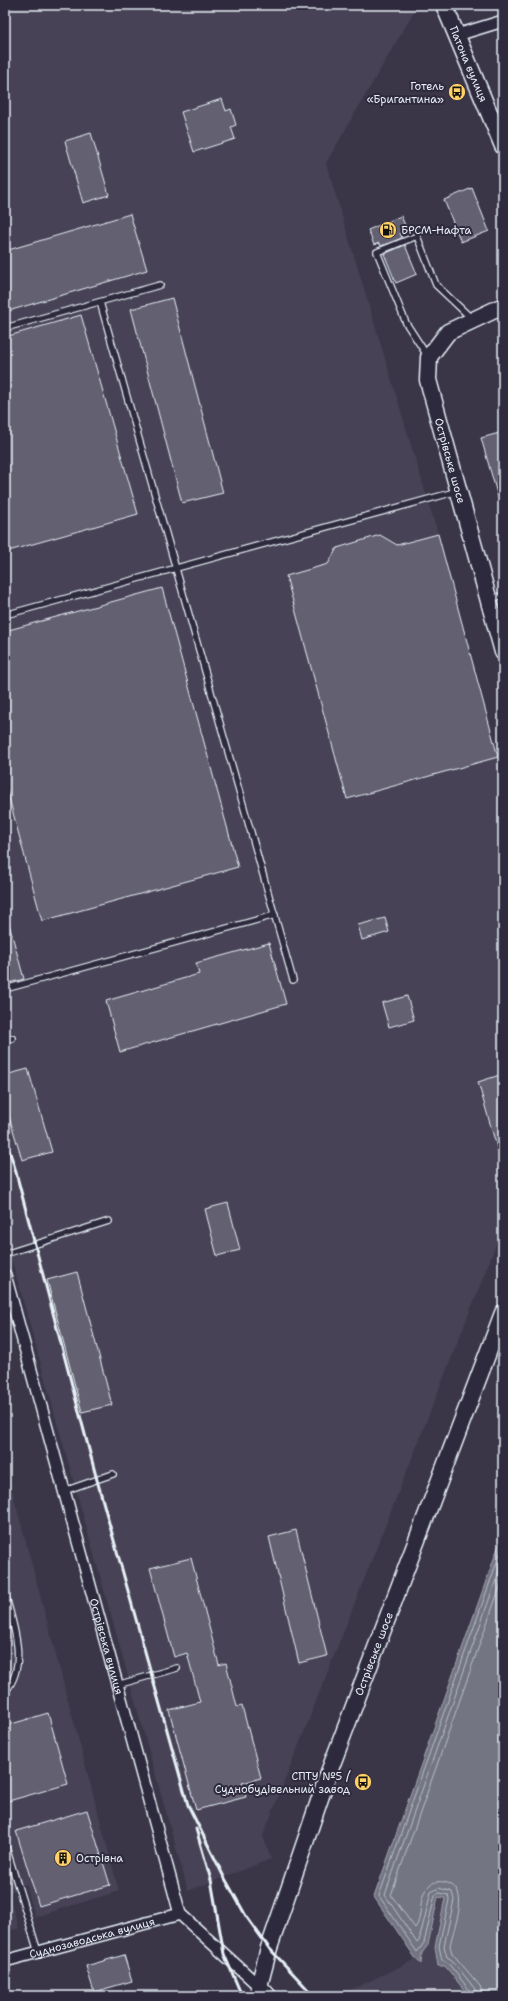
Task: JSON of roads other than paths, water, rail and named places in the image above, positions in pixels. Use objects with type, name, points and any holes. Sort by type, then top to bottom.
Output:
[{"type":"street","name":"Патона вулиця","points":[[444,5],[503,146]]},
{"type":"street","points":[[457,35],[503,21]]},
{"type":"street","points":[[429,357],[448,332],[503,306]]},
{"type":"street","name":"Острівське шосе","points":[[429,357],[428,380],[459,490],[496,598],[503,652]]},
{"type":"street","name":"Острівська вулиця","points":[[5,1275],[180,1914]]},
{"type":"street","name":"Острівське шосе","points":[[264,1991],[269,1948],[329,1772],[502,1320]]},
{"type":"street","points":[[180,1914],[264,1991]]},
{"type":"street","name":"Суднозаводська вулиця","points":[[5,1961],[180,1914]]},
{"type":"lane","points":[[429,357],[406,323],[377,252],[417,236],[436,285],[473,320]]},
{"type":"lane","points":[[5,328],[160,285]]},
{"type":"lane","points":[[100,302],[293,980]]},
{"type":"lane","points":[[5,615],[459,490]]},
{"type":"lane","points":[[5,989],[275,915]]},
{"type":"lane","points":[[5,1040],[12,1038]]},
{"type":"lane","points":[[5,1254],[109,1221]]},
{"type":"lane","points":[[64,1491],[113,1474]]},
{"type":"lane","points":[[5,1593],[17,1640],[18,1665],[12,1684],[5,1692]]},
{"type":"lane","points":[[117,1685],[177,1668]]},
{"type":"lane","points":[[6,1847],[38,1952]]},
{"type":"water","points":[[503,1533],[503,1996],[469,1996],[445,1966],[438,1966],[435,1947],[445,1898],[438,1897],[428,1945],[422,1953],[421,1964],[416,1959],[374,1897]]},
{"type":"railway","points":[[5,1138],[14,1165],[97,1480],[188,1805],[223,1875],[246,1916],[269,1948],[314,1996]]},
{"type":"railway","points":[[196,1829],[211,1880],[224,1954],[242,1996]]},
{"type":"place","name":"Готель «Бригантина»","points":[[457,92]]},
{"type":"place","name":"БРСМ-Нафта","points":[[388,230]]},
{"type":"place","name":"СПТУ №5 / Суднобудівельний завод","points":[[363,1782]]},
{"type":"place","name":"Острівна","points":[[63,1858]]}]
